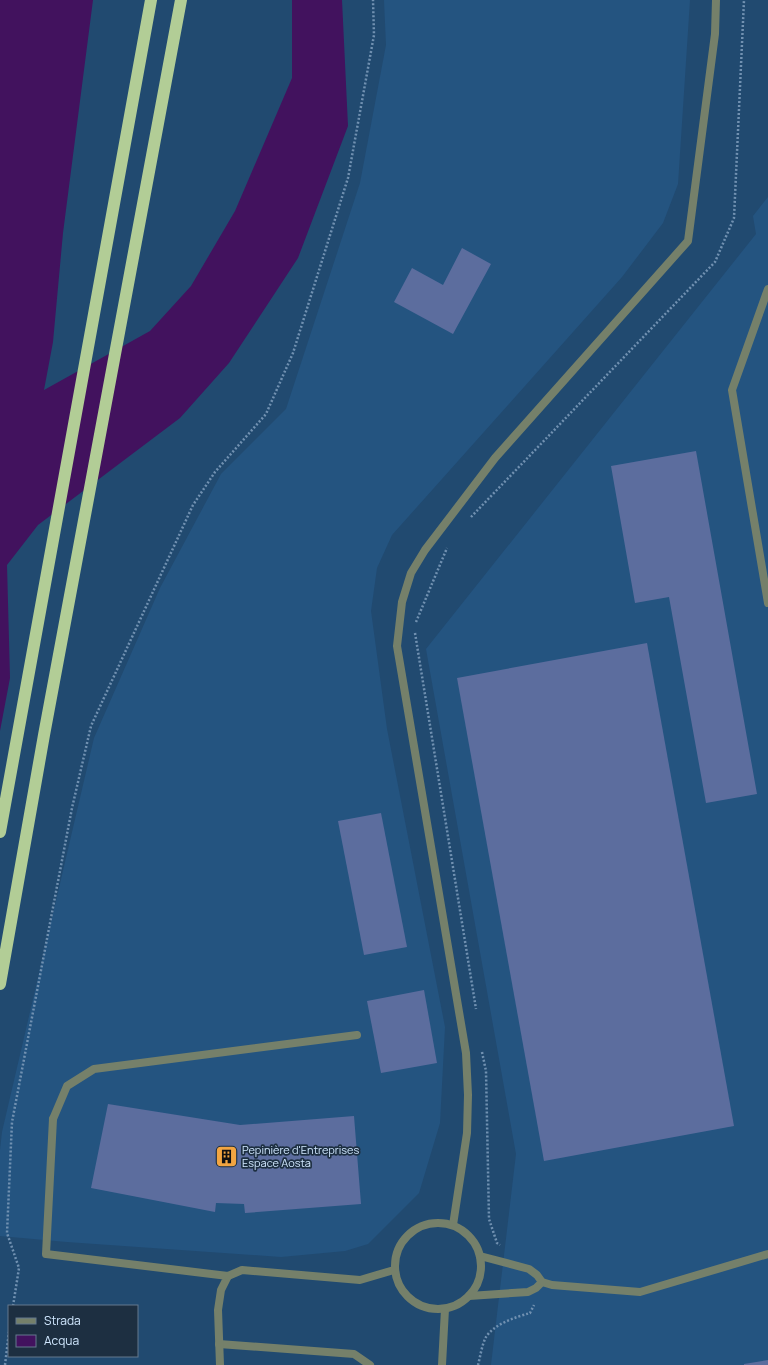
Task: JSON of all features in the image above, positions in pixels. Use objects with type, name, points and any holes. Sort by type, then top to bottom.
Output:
[{"type":"highway","points":[[0,832],[151,0]]},
{"type":"highway","points":[[0,984],[44,735],[180,0]]},
{"type":"street","points":[[453,1225],[467,1133],[468,1095],[466,1053],[397,646],[402,602],[411,573],[425,550],[495,458],[688,241],[715,34],[716,0]]},
{"type":"street","points":[[768,289],[732,390],[768,603]]},
{"type":"street","points":[[759,316],[768,314]]},
{"type":"street","points":[[357,1035],[94,1069],[66,1086],[53,1119],[46,1254],[228,1276],[242,1270],[360,1280],[394,1270]]},
{"type":"street","points":[[436,1222],[453,1225],[466,1232],[475,1243],[480,1256],[481,1270],[477,1284],[469,1296],[458,1304],[445,1309],[431,1309],[417,1304],[406,1296],[398,1284],[394,1270],[396,1252],[405,1237],[419,1226],[436,1222]]},
{"type":"street","points":[[469,1296],[528,1292],[539,1285],[640,1292],[768,1254]]},
{"type":"street","points":[[480,1256],[529,1269],[537,1276],[539,1285]]},
{"type":"street","points":[[220,1365],[218,1310],[221,1290],[228,1276]]},
{"type":"street","points":[[442,1365],[445,1309]]},
{"type":"street","points":[[219,1344],[354,1354],[370,1365]]},
{"type":"path","points":[[13,1305],[20,1268],[8,1233],[12,1122],[72,808],[91,726],[192,505],[215,472],[266,414],[293,354],[348,178],[374,36],[373,0]]},
{"type":"path","points":[[468,520],[715,262],[734,218],[744,0]]},
{"type":"path","points":[[449,544],[414,627],[476,1009]]},
{"type":"path","points":[[482,1048],[486,1071],[489,1219],[497,1243],[503,1247]]},
{"type":"path","points":[[478,1365],[486,1337],[505,1322],[530,1313],[539,1285]]},
{"type":"path","points":[[5,1365],[8,1340]]},
{"type":"shaded area","points":[[384,0],[690,0],[678,184],[663,223],[622,277],[392,535],[377,568],[371,611],[387,729],[445,1027],[440,1123],[419,1193],[368,1244],[345,1251],[281,1257],[0,1236],[0,1150],[2,1132],[94,738],[160,588],[221,474],[286,409],[360,183],[386,45]]},
{"type":"shaded area","points":[[768,197],[768,1365],[491,1365],[516,1154],[426,649],[756,234],[753,216]]},
{"type":"water","points":[[0,0],[93,0],[63,233],[53,342],[44,390],[150,331],[191,286],[235,211],[292,78],[292,0],[342,0],[348,126],[298,258],[229,363],[180,418],[38,525],[7,565],[10,678],[0,731]]},
{"type":"building","points":[[462,248],[491,264],[453,334],[394,302],[412,268],[443,285]]},
{"type":"building","points":[[696,451],[757,794],[706,803],[669,597],[635,603],[611,466]]},
{"type":"building","points":[[647,643],[734,1126],[544,1161],[457,678]]},
{"type":"building","points":[[381,813],[407,947],[364,955],[338,821]]},
{"type":"building","points":[[424,990],[437,1063],[381,1073],[367,1001]]},
{"type":"building","name":"Pepinière d'Entreprises Espace Aosta","points":[[108,1104],[240,1125],[354,1116],[361,1204],[245,1213],[244,1204],[216,1203],[215,1212],[91,1188]]},
{"type":"building","points":[[768,1360],[768,1365],[744,1365],[744,1364]]},
{"type":"place","name":"Pepinière d'Entreprises Espace Aosta","points":[[227,1156]]}]
